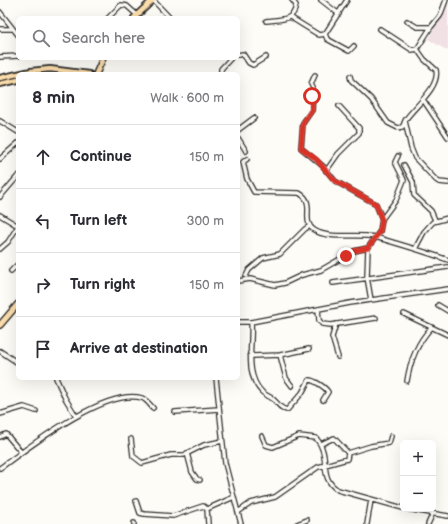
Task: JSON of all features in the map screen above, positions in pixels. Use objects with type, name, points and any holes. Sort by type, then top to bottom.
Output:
[{"type":"highway","points":[[137,16],[153,0]]},
{"type":"highway","points":[[97,72],[102,60]]},
{"type":"highway","points":[[0,325],[16,306]]},
{"type":"main road","points":[[27,72],[50,69],[73,72]]},
{"type":"main road","points":[[0,78],[16,74]]},
{"type":"main road","points":[[0,84],[16,80]]},
{"type":"street","points":[[153,0],[168,16]]},
{"type":"street","points":[[292,0],[296,5]]},
{"type":"street","points":[[266,21],[286,19],[290,17],[295,11],[299,0]]},
{"type":"street","points":[[320,0],[339,14]]},
{"type":"street","points":[[290,17],[319,35],[325,34],[347,0]]},
{"type":"street","points":[[416,50],[440,16],[446,0]]},
{"type":"street","points":[[110,16],[121,5],[126,6],[135,16]]},
{"type":"street","points":[[0,12],[16,33]]},
{"type":"street","points":[[407,21],[417,27],[431,27]]},
{"type":"street","points":[[0,29],[13,29]]},
{"type":"street","points":[[350,76],[351,80],[371,99],[388,123],[398,128],[402,127],[405,120],[424,101],[437,77],[436,70],[416,50],[412,50],[380,29]]},
{"type":"street","points":[[325,34],[327,38],[349,50],[354,46]]},
{"type":"street","points":[[240,55],[243,54],[250,65],[266,57]]},
{"type":"street","points":[[0,57],[16,56]]},
{"type":"street","points":[[221,72],[221,69],[229,60]]},
{"type":"street","points":[[315,75],[311,84],[313,88],[312,110],[303,123],[301,148],[316,159],[335,181],[376,204],[382,220]]},
{"type":"street","points":[[424,101],[434,114],[438,125],[448,134]]},
{"type":"street","points":[[326,170],[338,154],[359,133],[359,128],[339,106]]},
{"type":"street","points":[[240,128],[254,118]]},
{"type":"street","points":[[405,120],[411,148],[416,158],[436,180],[439,182],[448,183]]},
{"type":"street","points":[[0,121],[16,131]]},
{"type":"street","points":[[240,141],[246,151]]},
{"type":"street","points":[[0,159],[16,145]]},
{"type":"street","points":[[371,300],[367,277],[368,248],[374,237],[380,231],[382,220],[402,188],[404,180],[395,162],[398,156]]},
{"type":"street","points":[[247,159],[243,162],[247,179],[254,192],[299,193],[304,196],[308,203],[310,226],[314,230],[325,234],[374,237],[448,260]]},
{"type":"street","points":[[404,165],[411,176],[414,195],[431,211],[435,220]]},
{"type":"street","points":[[0,197],[16,178]]},
{"type":"street","points":[[402,188],[412,188]]},
{"type":"street","points":[[0,215],[16,225]]},
{"type":"street","points":[[435,220],[442,221],[448,218]]},
{"type":"street","points":[[415,249],[424,232],[435,220]]},
{"type":"street","points":[[246,276],[249,270],[263,258],[280,254],[304,228],[310,226]]},
{"type":"street","points":[[0,249],[14,235],[16,230]]},
{"type":"street","points":[[240,281],[250,279],[275,285],[285,283],[302,275],[321,270],[354,251],[368,248]]},
{"type":"street","points":[[11,271],[16,266]]},
{"type":"street","points":[[333,283],[367,277],[448,267]]},
{"type":"street","points":[[240,322],[251,322],[371,300],[448,289]]},
{"type":"street","points":[[438,305],[448,311]]},
{"type":"street","points":[[318,309],[319,320],[322,324],[336,324],[376,318]]},
{"type":"street","points":[[404,314],[448,335]]},
{"type":"street","points":[[251,322],[250,352],[254,377],[260,390],[274,399],[282,409],[287,410],[298,398],[308,380],[312,380],[327,389],[328,392],[323,400]]},
{"type":"street","points":[[336,324],[332,337],[338,357]]},
{"type":"street","points":[[407,381],[409,368],[424,335],[431,328]]},
{"type":"street","points":[[250,352],[256,357],[280,355],[309,349]]},
{"type":"street","points":[[0,351],[16,362]]},
{"type":"street","points":[[280,355],[286,378],[292,386]]},
{"type":"street","points":[[57,380],[65,398],[76,416]]},
{"type":"street","points":[[216,380],[225,463],[241,524]]},
{"type":"street","points":[[0,468],[21,452],[76,416],[123,397],[143,398],[153,408]]},
{"type":"street","points":[[0,414],[21,407],[36,411]]},
{"type":"street","points":[[174,412],[219,409]]},
{"type":"street","points":[[0,437],[6,434],[21,452]]},
{"type":"street","points":[[262,436],[266,445],[273,447],[299,436],[316,438],[321,444],[326,464],[327,480],[331,485],[338,490],[400,507]]},
{"type":"street","points":[[348,454],[371,446],[388,443],[391,436]]},
{"type":"street","points":[[321,444],[333,437],[348,454]]},
{"type":"street","points":[[131,439],[133,456],[142,463],[171,455],[187,454],[204,445],[222,442]]},
{"type":"street","points":[[187,454],[193,474],[200,480]]},
{"type":"street","points":[[238,512],[250,503],[275,497],[318,467],[347,459],[348,454]]},
{"type":"street","points":[[207,509],[234,497]]},
{"type":"street","points":[[366,524],[371,500]]},
{"type":"street","points":[[136,501],[140,512],[144,514],[173,516],[203,506],[207,509]]},
{"type":"street","points":[[207,509],[208,524]]},
{"type":"street","points":[[426,512],[448,516]]},
{"type":"street","points":[[428,524],[433,513]]},
{"type":"street","points":[[297,524],[307,520]]},
{"type":"shaded area","points":[[448,0],[448,51],[428,39],[446,10]]},
{"type":"route","points":[[312,96],[312,110],[303,123],[301,148],[316,159],[335,181],[376,204],[380,211],[382,220],[380,231],[368,248],[354,251],[346,256]]}]
